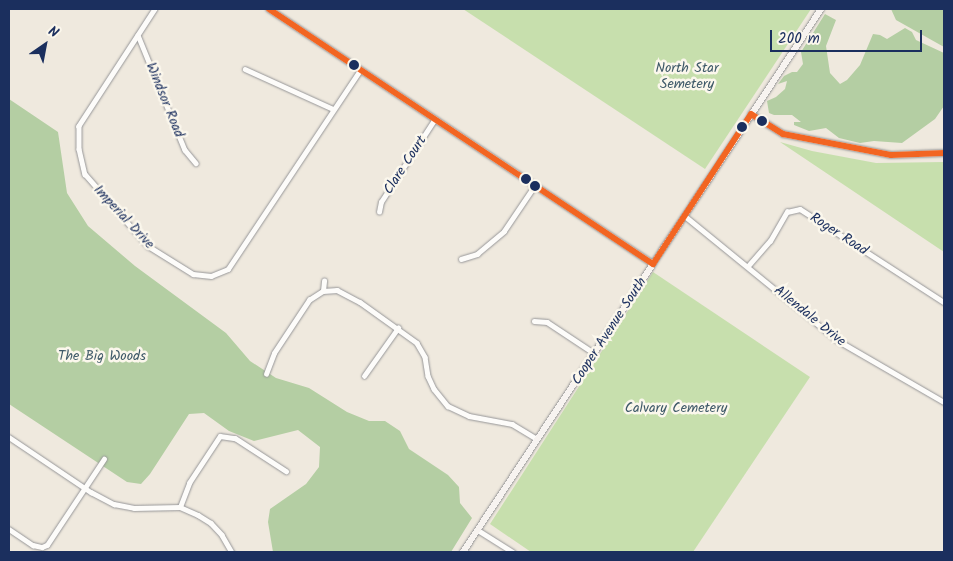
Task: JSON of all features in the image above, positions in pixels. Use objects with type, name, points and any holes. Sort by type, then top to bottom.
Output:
[{"type":"street","name":"Imperial Drive","points":[[155,9],[79,126],[79,149],[85,174],[148,246],[193,274],[211,276],[228,269],[360,70]]},
{"type":"street","points":[[269,9],[653,264]]},
{"type":"street","name":"Cooper Avenue South","points":[[463,552],[821,9]]},
{"type":"street","name":"Windsor Road","points":[[138,35],[185,150],[196,163]]},
{"type":"street","points":[[245,69],[333,109]]},
{"type":"street","points":[[752,114],[783,134],[891,155],[944,153]]},
{"type":"street","name":"Clare Court","points":[[379,212],[382,202],[435,119]]},
{"type":"street","points":[[461,259],[477,254],[504,231],[535,185]]},
{"type":"street","name":"Roger Road","points":[[748,266],[770,241],[787,212],[800,209],[944,302]]},
{"type":"street","name":"Allendale Drive","points":[[685,216],[837,340],[944,402]]},
{"type":"street","points":[[323,292],[324,281]]},
{"type":"street","points":[[266,374],[274,353],[305,305],[316,295],[337,290],[347,294],[417,343],[425,357],[428,376],[434,390],[448,406],[469,416],[512,424],[538,439]]},
{"type":"street","points":[[534,321],[547,322],[594,353]]},
{"type":"street","points":[[364,376],[398,328]]},
{"type":"street","points":[[180,507],[189,483],[220,436],[235,438],[286,471]]},
{"type":"street","points":[[9,438],[104,500],[124,507],[180,507],[211,523],[222,535],[232,552]]},
{"type":"street","points":[[9,529],[42,548],[47,545],[104,459]]},
{"type":"street","points":[[478,530],[514,552]]},
{"type":"green space","name":"North Star Semetery","points":[[463,9],[811,9],[705,169]]},
{"type":"green space","points":[[891,9],[944,9],[944,47],[896,20]]},
{"type":"green space","points":[[825,14],[836,20],[826,46],[830,73],[840,84],[847,80],[860,65],[873,34],[887,39],[905,28],[912,32],[916,40],[944,53],[944,106],[935,119],[902,143],[874,141],[860,143],[839,138],[826,128],[809,131],[794,125],[794,122],[801,122],[792,115],[774,115],[769,113],[767,101],[776,97],[785,89],[787,81],[778,84],[784,76],[797,72],[803,64],[801,52]]},
{"type":"green space","name":"The Big Woods","points":[[9,99],[58,132],[67,193],[88,226],[135,266],[226,333],[250,361],[276,378],[309,388],[347,412],[369,421],[385,421],[400,431],[409,449],[448,475],[459,487],[460,503],[472,518],[451,552],[273,552],[268,522],[270,509],[306,484],[319,467],[320,447],[298,430],[254,441],[229,431],[204,413],[189,414],[150,474],[141,484],[127,482],[9,404]]},
{"type":"green space","points":[[780,142],[812,151],[876,163],[944,162],[944,252]]},
{"type":"green space","name":"Calvary Cemetery","points":[[653,272],[810,377],[693,552],[531,552],[490,524]]},
{"type":"transit line","points":[[269,9],[653,264],[751,114],[783,134],[891,155],[944,153]]}]
